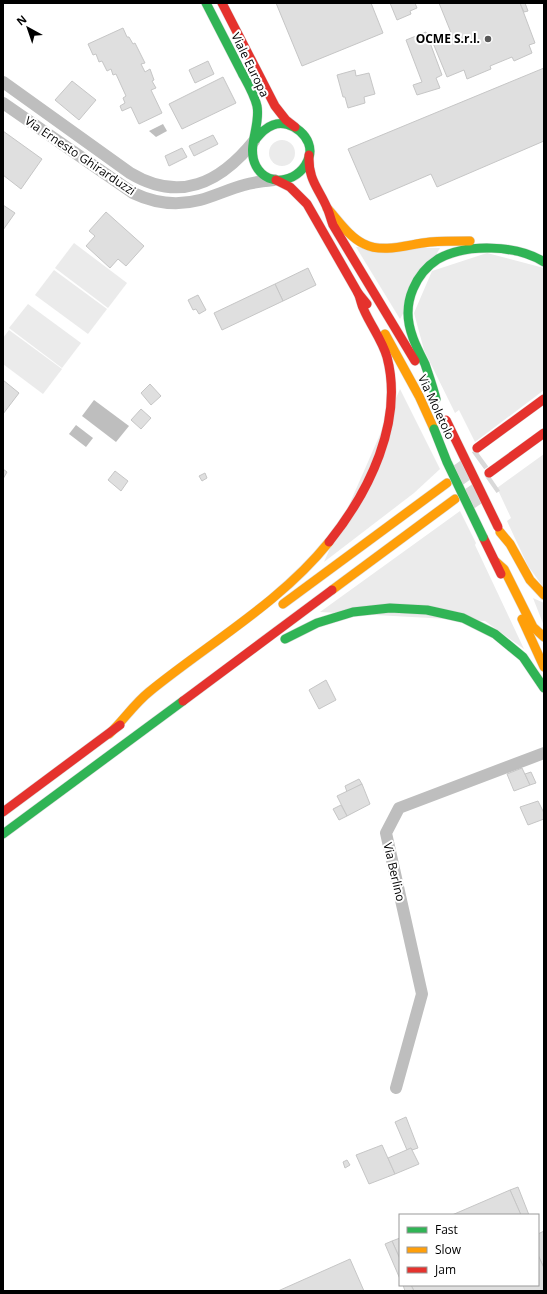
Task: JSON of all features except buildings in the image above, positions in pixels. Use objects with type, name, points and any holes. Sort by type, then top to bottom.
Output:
[{"type":"main road","name":"Viale Europa","points":[[206,3],[256,102],[258,121],[255,140]]},
{"type":"main road","name":"Viale Europa","points":[[222,3],[272,100],[282,116],[295,127]]},
{"type":"main road","points":[[255,140],[260,132],[272,125],[282,123],[295,127]]},
{"type":"main road","name":"Via Moletolo","points":[[295,127],[305,136],[309,145],[308,167],[311,179],[327,208],[334,227],[401,337],[441,410],[499,530],[544,638]]},
{"type":"main road","name":"Via Moletolo","points":[[255,140],[252,149],[255,163],[263,174],[290,187],[307,204],[358,293],[371,309],[415,390],[434,429],[447,462],[544,667]]},
{"type":"main road","points":[[276,180],[285,180],[298,175],[304,168],[309,155]]},
{"type":"main road","points":[[327,208],[354,238],[363,244],[374,248],[392,248],[431,242],[483,241],[515,243],[544,254]]},
{"type":"main road","points":[[441,410],[408,321],[410,300],[416,284],[424,271],[431,264],[442,257],[456,251],[470,249],[515,250],[531,255],[544,262]]},
{"type":"main road","points":[[109,734],[144,696],[260,608],[298,575],[332,538],[363,491],[377,465],[385,440],[390,417],[391,394],[389,368],[385,352],[364,310],[358,293]]},
{"type":"main road","points":[[478,448],[544,399]]},
{"type":"main road","points":[[490,474],[544,433]]},
{"type":"main road","points":[[275,611],[415,507],[445,479]]},
{"type":"main road","points":[[3,834],[410,533],[423,525],[446,515],[457,503]]},
{"type":"main road","points":[[499,530],[510,544],[530,580],[544,595]]},
{"type":"main road","points":[[495,561],[507,574],[533,627],[544,638]]},
{"type":"main road","points":[[277,644],[311,625],[346,614],[384,608],[404,608],[431,611],[448,614],[466,620],[499,636],[523,656],[544,688]]},
{"type":"main road","points":[[177,705],[190,697],[217,686]]},
{"type":"main road","points":[[3,812],[154,700]]},
{"type":"street","name":"Via Ernesto Ghirarduzzi","points":[[3,82],[130,173],[143,181],[165,187],[187,187],[208,180],[233,164],[255,140]]},
{"type":"street","name":"Via Ernesto Ghirarduzzi","points":[[3,103],[133,194],[144,198],[168,203],[187,202],[200,200],[242,185],[276,180]]},
{"type":"street","name":"Via Berlino","points":[[396,1088],[422,994],[386,833],[399,808],[544,753]]},
{"type":"shaded area","points":[[163,124],[167,131],[156,137],[149,131]]},
{"type":"shaded area","points":[[282,140],[291,144],[295,153],[291,162],[282,166],[273,162],[269,153],[273,144]]},
{"type":"shaded area","points":[[74,243],[127,283],[108,308],[55,268]]},
{"type":"shaded area","points":[[356,247],[440,248],[400,319]]},
{"type":"shaded area","points":[[487,253],[544,268],[544,390],[475,442],[459,410],[455,413],[424,350],[414,313],[432,271]]},
{"type":"shaded area","points":[[54,270],[107,309],[88,334],[35,295]]},
{"type":"shaded area","points":[[28,304],[81,343],[62,368],[9,328]]},
{"type":"shaded area","points":[[9,330],[62,369],[43,394],[3,364],[3,338]]},
{"type":"shaded area","points":[[400,389],[440,469],[414,493],[324,562]]},
{"type":"shaded area","points":[[94,400],[129,426],[116,442],[82,416]]},
{"type":"shaded area","points":[[76,425],[93,438],[86,447],[69,434]]},
{"type":"shaded area","points":[[544,454],[544,588],[528,566],[507,521],[511,518],[497,488]]},
{"type":"shaded area","points":[[460,511],[524,649],[485,621],[320,612]]},
{"type":"shaded area","points":[[533,598],[544,603],[544,626]]},
{"type":"tunnel","points":[[453,479],[482,458]]},
{"type":"tunnel","points":[[465,502],[494,482]]},
{"type":"traffic: fast","points":[[206,3],[251,89],[256,102],[258,114],[252,151],[256,166],[269,178],[285,180],[300,172],[309,157],[310,150],[305,137],[300,131],[287,124],[270,126],[255,140]]},
{"type":"traffic: fast","points":[[436,399],[425,364],[419,352],[408,320],[409,300],[417,280],[423,272],[438,259],[463,250],[477,248],[506,249],[533,256],[544,262]]},
{"type":"traffic: fast","points":[[434,429],[447,462],[483,537]]},
{"type":"traffic: fast","points":[[285,639],[317,623],[353,612],[390,608],[427,610],[463,618],[495,634],[523,657],[544,688]]},
{"type":"traffic: fast","points":[[3,834],[183,701]]},
{"type":"traffic: slow","points":[[327,208],[353,237],[372,247],[397,248],[430,242],[470,241]]},
{"type":"traffic: slow","points":[[385,334],[419,396],[434,429]]},
{"type":"traffic: slow","points":[[283,604],[447,483]]},
{"type":"traffic: slow","points":[[332,590],[455,499]]},
{"type":"traffic: slow","points":[[500,532],[510,544],[530,580],[544,595]]},
{"type":"traffic: slow","points":[[109,734],[144,697],[172,674],[243,622],[289,584],[310,564],[329,542]]},
{"type":"traffic: slow","points":[[495,561],[504,569],[533,627],[544,637]]},
{"type":"traffic: slow","points":[[522,619],[544,667]]},
{"type":"traffic: jam","points":[[222,3],[275,106],[286,120],[295,127]]},
{"type":"traffic: jam","points":[[309,155],[312,178],[325,202],[333,225],[415,361]]},
{"type":"traffic: jam","points":[[276,180],[290,187],[307,204],[358,293],[367,304]]},
{"type":"traffic: jam","points":[[329,542],[344,522],[369,479],[387,431],[391,406],[391,382],[387,357],[363,308],[358,293]]},
{"type":"traffic: jam","points":[[477,448],[544,399]]},
{"type":"traffic: jam","points":[[446,420],[498,527]]},
{"type":"traffic: jam","points":[[489,473],[544,433]]},
{"type":"traffic: jam","points":[[483,537],[501,574]]},
{"type":"traffic: jam","points":[[183,701],[332,590]]},
{"type":"traffic: jam","points":[[3,812],[120,725]]},
{"type":"place","name":"OCME S.r.l.","points":[[488,39]]}]
